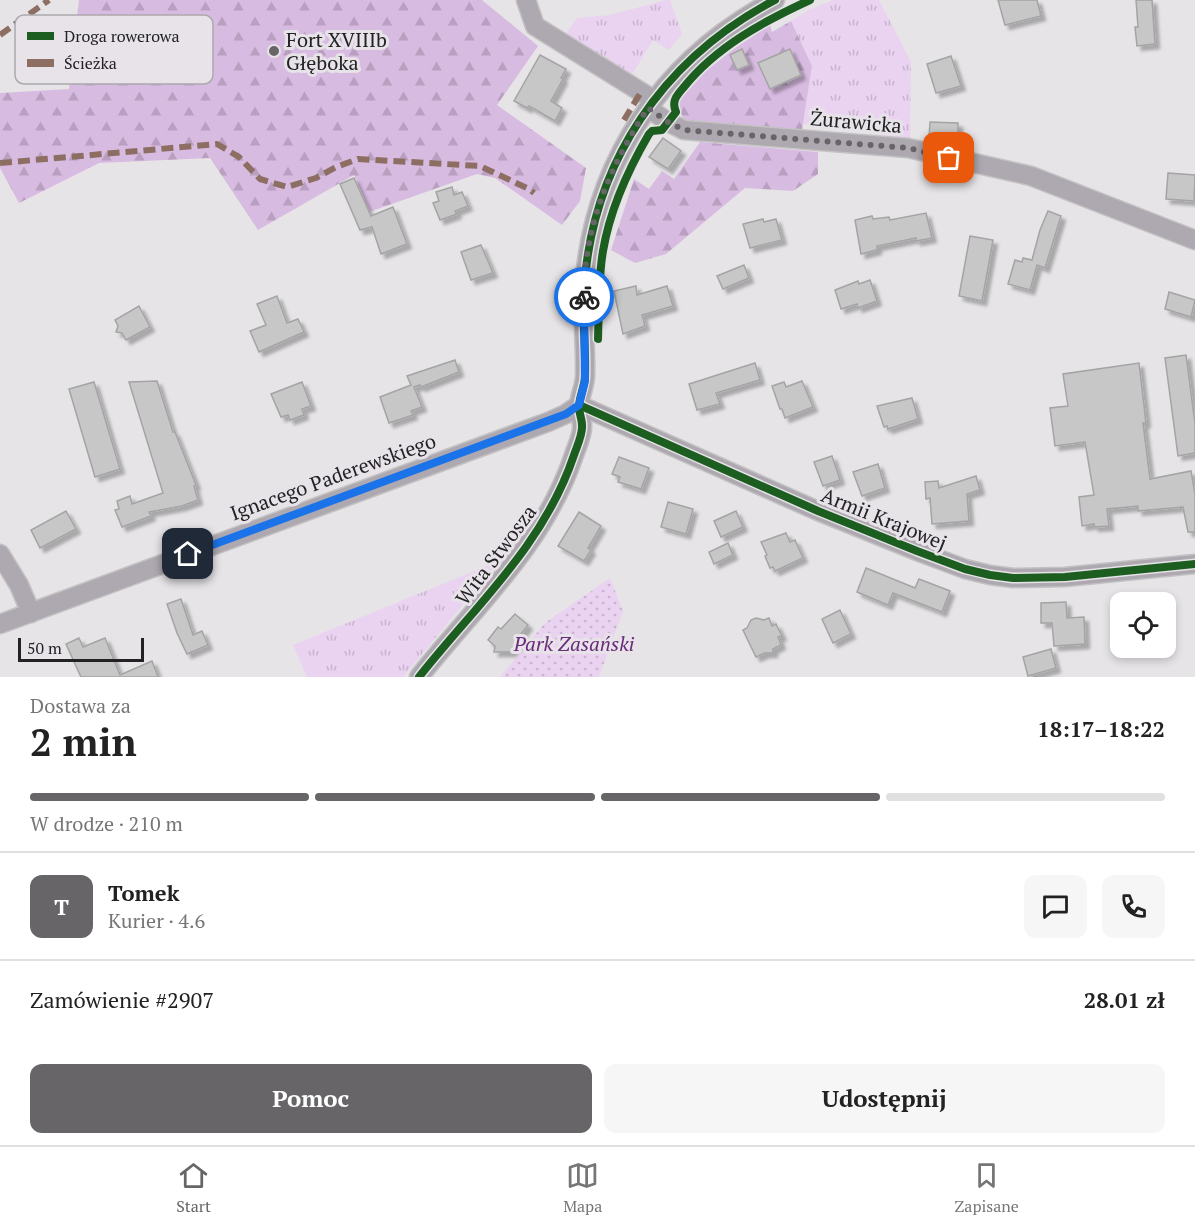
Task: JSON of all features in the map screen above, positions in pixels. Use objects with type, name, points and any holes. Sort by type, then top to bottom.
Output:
[{"type":"street","name":"Żurawicka","points":[[526,0],[535,26],[651,104],[668,122],[684,130],[908,148],[1031,176],[1195,240]]},
{"type":"street","name":"Wita Stwosza","points":[[419,677],[518,559],[553,506],[568,472],[583,426],[579,405],[585,374],[584,290],[594,222],[612,169],[627,140],[672,77],[717,35],[774,0]]},
{"type":"street","name":"Armii Krajowej","points":[[579,405],[818,511],[965,569],[1013,578],[1065,577],[1195,564]]},
{"type":"street","name":"Ignacego Paderewskiego","points":[[0,624],[548,422],[579,405]]},
{"type":"street","points":[[0,554],[19,585],[31,613]]},
{"type":"green space","points":[[79,0],[482,0],[538,46],[497,105],[586,168],[580,201],[562,225],[495,178],[477,174],[369,212],[354,175],[258,230],[210,158],[99,163],[19,203],[0,168],[0,93],[69,89],[70,84],[213,84],[213,15],[77,15]]},
{"type":"green space","points":[[670,0],[682,34],[669,50],[653,40],[633,73],[629,74],[566,34],[577,18],[610,15]]},
{"type":"green space","points":[[833,0],[879,0],[911,62],[910,139],[803,124],[812,66],[791,21]]},
{"type":"green space","points":[[791,21],[812,66],[802,130],[685,123],[677,103],[706,71],[770,25],[772,32]]},
{"type":"green space","points":[[700,142],[818,152],[818,174],[793,191],[745,188],[666,254],[635,263],[611,250],[634,179],[649,189],[662,171],[674,179]]},
{"type":"green space","points":[[499,561],[403,677],[307,677],[293,645]]},
{"type":"green space","name":"Park Zasański","points":[[610,578],[623,611],[599,677],[500,677],[545,623]]},
{"type":"building","points":[[998,0],[1037,0],[1041,16],[1005,25]]},
{"type":"building","points":[[1136,0],[1152,0],[1155,44],[1137,46]]},
{"type":"building","points":[[742,49],[749,65],[737,70],[730,55]]},
{"type":"building","points":[[790,49],[801,75],[770,89],[758,63]]},
{"type":"building","points":[[540,55],[566,69],[551,101],[562,108],[555,121],[529,106],[527,108],[514,101]]},
{"type":"building","points":[[951,56],[961,86],[936,93],[927,64]]},
{"type":"building","points":[[930,122],[958,123],[958,139],[929,138]]},
{"type":"building","points":[[663,138],[681,151],[668,169],[649,157]]},
{"type":"building","points":[[1168,173],[1195,175],[1194,201],[1166,199]]},
{"type":"building","points":[[354,178],[371,216],[393,207],[407,244],[381,254],[372,227],[360,230],[340,184]]},
{"type":"building","points":[[452,187],[454,195],[462,192],[468,206],[455,211],[457,214],[440,220],[433,203],[439,201],[436,192]]},
{"type":"building","points":[[1048,211],[1061,216],[1045,268],[1037,265],[1030,290],[1008,284],[1015,260],[1022,262],[1023,258],[1032,260]]},
{"type":"building","points":[[926,213],[932,238],[916,241],[916,238],[877,246],[877,250],[861,254],[855,220],[872,216],[873,219],[889,217],[890,220]]},
{"type":"building","points":[[763,219],[764,222],[776,219],[782,240],[750,248],[743,224]]},
{"type":"building","points":[[970,236],[993,240],[982,301],[959,296]]},
{"type":"building","points":[[481,245],[493,273],[471,280],[461,252]]},
{"type":"building","points":[[744,265],[749,278],[723,289],[717,276]]},
{"type":"building","points":[[870,280],[877,301],[858,308],[857,304],[841,309],[835,290],[858,281],[859,284]]},
{"type":"building","points":[[636,286],[637,295],[667,286],[673,306],[642,315],[645,326],[623,334],[614,291]]},
{"type":"building","points":[[1169,292],[1195,300],[1191,317],[1165,309]]},
{"type":"building","points":[[277,296],[287,323],[298,319],[304,332],[259,352],[250,331],[266,325],[257,304]]},
{"type":"building","points":[[139,306],[150,327],[126,340],[122,333],[116,332],[118,326],[115,320]]},
{"type":"building","points":[[1186,355],[1195,424],[1195,453],[1178,456],[1165,358]]},
{"type":"building","points":[[455,360],[459,372],[421,387],[420,385],[414,387],[422,407],[411,411],[413,415],[389,423],[380,397],[411,385],[407,376]]},
{"type":"building","points":[[755,363],[760,380],[716,393],[720,404],[697,410],[689,384]]},
{"type":"building","points":[[1139,363],[1150,479],[1191,471],[1195,495],[1195,532],[1188,532],[1183,507],[1138,511],[1138,506],[1107,509],[1109,526],[1094,527],[1094,524],[1082,526],[1079,497],[1094,495],[1085,442],[1055,446],[1050,408],[1068,406],[1063,374]]},
{"type":"building","points":[[157,381],[173,432],[175,432],[196,485],[194,486],[198,500],[182,506],[149,512],[151,516],[122,527],[115,510],[119,509],[117,501],[130,496],[132,504],[163,493],[129,382]]},
{"type":"building","points":[[802,381],[813,407],[785,418],[772,386],[784,382],[786,387]]},
{"type":"building","points":[[94,382],[120,469],[95,477],[69,389]]},
{"type":"building","points":[[302,382],[311,406],[302,409],[304,415],[290,420],[288,415],[281,417],[271,394]]},
{"type":"building","points":[[912,398],[918,419],[888,429],[887,426],[884,427],[877,406]]},
{"type":"building","points":[[832,456],[840,480],[823,486],[814,462]]},
{"type":"building","points":[[619,457],[649,468],[641,489],[618,482],[620,477],[612,474]]},
{"type":"building","points":[[878,464],[885,488],[862,496],[853,472]]},
{"type":"building","points":[[976,476],[980,490],[967,494],[969,521],[932,524],[930,498],[926,499],[925,482],[938,481],[939,488]]},
{"type":"building","points":[[668,502],[693,509],[686,534],[661,527]]},
{"type":"building","points":[[66,511],[76,529],[40,548],[31,530]]},
{"type":"building","points":[[736,511],[743,527],[721,537],[714,521]]},
{"type":"building","points":[[579,512],[601,526],[588,548],[591,550],[584,561],[558,546]]},
{"type":"building","points":[[786,533],[790,542],[795,540],[803,558],[775,571],[773,567],[770,568],[761,542]]},
{"type":"building","points":[[728,543],[733,555],[714,564],[709,552]]},
{"type":"building","points":[[866,568],[915,588],[919,579],[950,591],[942,612],[893,593],[888,605],[857,592]]},
{"type":"building","points":[[181,599],[193,635],[202,631],[208,645],[187,654],[167,604]]},
{"type":"building","points":[[1066,602],[1067,618],[1084,617],[1085,644],[1054,646],[1052,623],[1041,623],[1041,603]]},
{"type":"building","points":[[840,610],[851,634],[833,643],[822,619]]},
{"type":"building","points":[[515,614],[528,625],[521,634],[524,637],[511,652],[494,652],[495,646],[488,640],[498,627],[501,629]]},
{"type":"building","points":[[756,618],[764,620],[769,618],[772,626],[776,624],[782,636],[778,637],[781,645],[773,649],[773,653],[765,653],[756,657],[743,630],[747,628],[751,620]]},
{"type":"building","points":[[79,638],[83,647],[105,638],[120,675],[152,661],[158,677],[81,677],[66,644]]},
{"type":"building","points":[[1051,649],[1056,668],[1028,676],[1023,657]]},
{"type":"marked path","points":[[28,15],[49,0]]},
{"type":"marked path","points":[[0,35],[15,24]]},
{"type":"marked path","points":[[624,120],[641,92]]},
{"type":"marked path","points":[[0,163],[217,144],[239,157],[260,179],[287,187],[316,178],[358,159],[480,166],[534,193]]},
{"type":"cycle path","points":[[419,677],[527,546],[545,518],[574,455],[582,429],[579,407],[585,376],[584,290],[590,243],[601,199],[618,158],[640,119],[667,84],[699,52],[735,24],[775,0]]},
{"type":"cycle path","points":[[598,339],[600,273],[606,235],[621,190],[649,134],[652,131],[662,130],[676,112],[674,101],[677,96],[711,59],[758,26],[810,0]]},
{"type":"cycle path","points":[[579,405],[818,511],[965,569],[1013,578],[1065,577],[1195,564]]},
{"type":"way so far","points":[[584,297],[587,260],[603,191],[627,140],[648,108],[684,130],[908,148],[949,158]]},
{"type":"place","name":"Fort XVIIIb Głęboka","points":[[274,51]]},
{"type":"route","points":[[188,554],[566,414],[579,405],[584,388],[584,297]]}]
